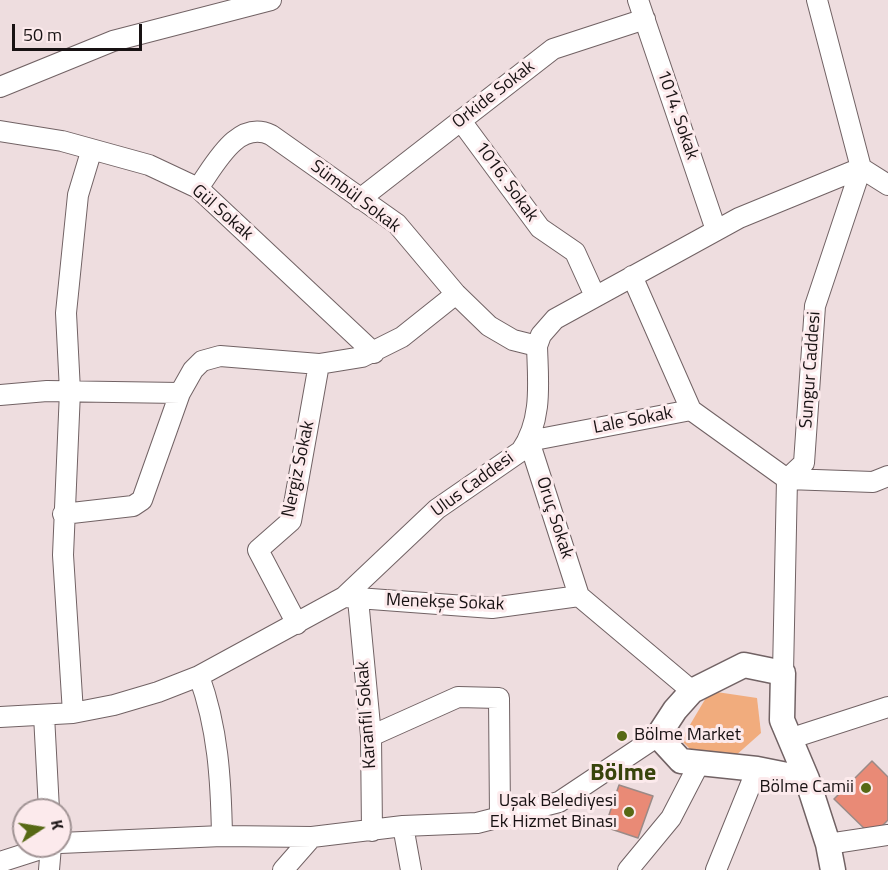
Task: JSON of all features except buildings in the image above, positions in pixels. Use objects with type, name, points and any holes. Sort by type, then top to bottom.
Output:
[{"type":"street","points":[[0,87],[113,41],[271,0]]},
{"type":"street","name":"1014. Sokak","points":[[638,0],[716,230]]},
{"type":"street","points":[[817,0],[861,168],[888,185]]},
{"type":"street","name":"Orkide Sokak","points":[[360,199],[554,49],[645,19]]},
{"type":"street","name":"1016. Sokak","points":[[461,121],[540,228],[575,252],[595,296]]},
{"type":"street","name":"Sümbül Sokak","points":[[198,188],[234,140],[247,132],[256,130],[271,135],[397,224],[456,294],[497,332],[520,343],[537,346]]},
{"type":"street","name":"Gül Sokak","points":[[0,131],[62,141],[91,152],[149,165],[198,188],[374,353]]},
{"type":"street","points":[[73,713],[64,597],[63,514],[70,391],[66,313],[78,195],[91,152]]},
{"type":"street","points":[[537,346],[541,335],[555,319],[595,296],[739,218],[861,168]]},
{"type":"street","name":"Sungur Caddesi","points":[[787,479],[804,463],[815,306],[861,168]]},
{"type":"street","points":[[632,276],[691,410]]},
{"type":"street","points":[[63,514],[133,506],[142,500],[180,393],[197,365],[214,356],[319,364],[355,359],[374,353],[402,337],[456,294]]},
{"type":"street","name":"Ulus Caddesi","points":[[0,717],[73,713],[137,699],[199,676],[351,598],[437,509],[521,451],[528,441],[537,411],[537,346]]},
{"type":"street","name":"Nergiz Sokak","points":[[297,624],[258,550],[291,521],[319,364]]},
{"type":"street","points":[[0,394],[70,391],[180,393]]},
{"type":"street","name":"Lale Sokak","points":[[528,441],[691,410],[787,479]]},
{"type":"street","name":"Oruç Sokak","points":[[528,441],[579,596]]},
{"type":"street","points":[[833,870],[828,844],[807,779],[782,720],[787,479],[873,483],[888,476]]},
{"type":"street","points":[[579,596],[692,691]]},
{"type":"street","name":"Menekşe Sokak","points":[[351,598],[492,608],[579,596]]},
{"type":"street","name":"Karanfil Sokak","points":[[351,598],[371,736],[372,831]]},
{"type":"street","points":[[72,842],[222,836],[312,837],[404,826],[477,823],[558,802],[658,736],[675,710],[692,691],[744,665],[783,673]]},
{"type":"street","points":[[199,676],[208,701],[217,747],[222,836]]},
{"type":"street","points":[[371,736],[458,697],[499,698],[500,817]]},
{"type":"street","points":[[789,739],[888,707]]},
{"type":"street","points":[[44,714],[49,798]]},
{"type":"street","points":[[658,736],[681,761],[758,770],[807,779]]},
{"type":"street","points":[[628,870],[671,818],[700,762]]},
{"type":"street","points":[[716,870],[758,770]]},
{"type":"street","points":[[404,826],[411,870]]},
{"type":"street","points":[[828,844],[888,835]]},
{"type":"street","points":[[283,870],[312,837]]},
{"type":"shaded area","points":[[710,691],[757,698],[761,733],[734,757],[691,750],[681,740]]},
{"type":"place","name":"Bölme Market","points":[[622,736]]},
{"type":"place","name":"Bölme Camii","points":[[866,788]]},
{"type":"place","name":"Uşak Belediyesi Ek Hizmet Binası","points":[[629,812]]},
{"type":"district","name":"Bölme","points":[[623,774]]}]
